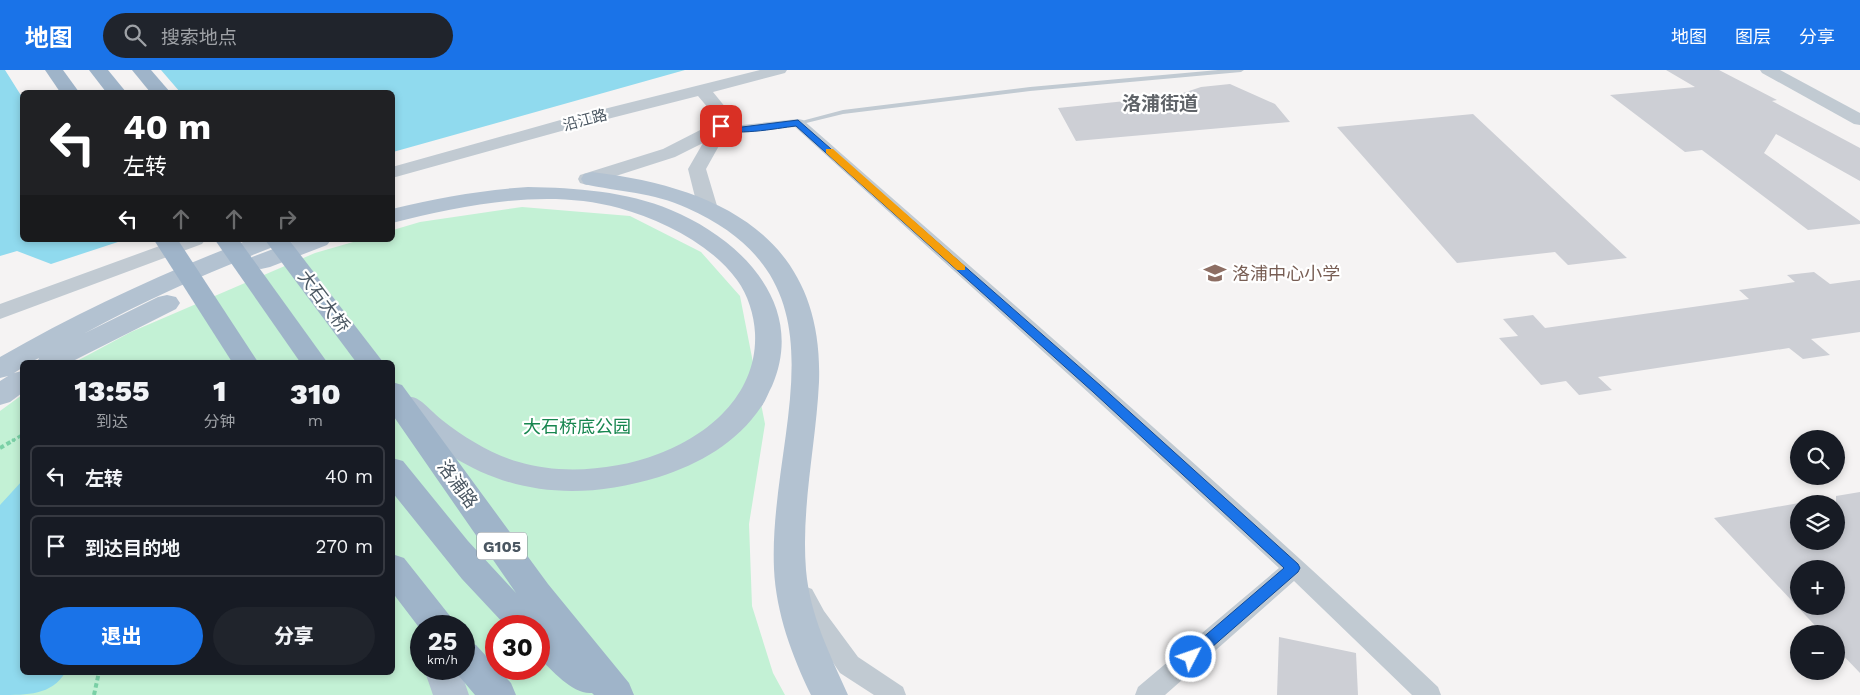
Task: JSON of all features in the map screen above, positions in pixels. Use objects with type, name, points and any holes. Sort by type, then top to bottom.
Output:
[{"type":"highway","points":[[54,70],[68,90]]},
{"type":"highway","points":[[98,70],[114,90]]},
{"type":"highway","points":[[141,70],[158,90]]},
{"type":"highway","points":[[167,242],[244,360]]},
{"type":"highway","points":[[228,242],[313,360]]},
{"type":"highway","name":"大石大桥","points":[[280,242],[368,360]]},
{"type":"highway","name":"洛浦路","points":[[395,395],[536,594],[616,695]]},
{"type":"highway","name":"G105","points":[[395,473],[480,578],[517,615]]},
{"type":"highway","points":[[395,570],[430,615]]},
{"type":"highway","points":[[550,646],[604,695]]},
{"type":"highway","points":[[475,669],[498,695]]},
{"type":"main road","points":[[395,199],[453,185],[496,179],[538,177],[587,179],[655,189],[671,194],[708,209],[742,230],[765,251],[784,275],[794,295],[805,346],[805,386],[792,505],[790,570],[798,616],[805,642],[817,671],[830,695]]},
{"type":"main road","points":[[395,215],[469,199],[532,194],[585,196],[649,209],[677,220],[703,234],[743,270],[751,281],[767,317],[769,344],[765,369],[753,396],[734,420],[709,441],[662,466],[600,479],[544,478],[530,476],[502,467],[470,452],[438,432],[395,394]]},
{"type":"main road","points":[[0,369],[59,334],[120,303],[208,264],[265,242]]},
{"type":"main road","points":[[54,360],[176,298],[314,242]]},
{"type":"main road","points":[[0,395],[20,381]]},
{"type":"main road","points":[[395,587],[413,615]]},
{"type":"main road","points":[[446,680],[451,695]]},
{"type":"street","name":"沿江路","points":[[395,172],[560,126],[779,70]]},
{"type":"street","points":[[1768,70],[1796,77],[1860,106]]},
{"type":"street","points":[[1796,77],[1860,120]]},
{"type":"street","points":[[702,89],[717,108],[721,126],[697,169],[708,209]]},
{"type":"street","points":[[587,179],[669,153],[721,126],[742,129],[798,123],[1090,382],[1294,568],[1429,695]]},
{"type":"street","points":[[0,312],[189,242]]},
{"type":"street","points":[[1148,695],[1294,568]]},
{"type":"street","points":[[790,570],[816,618],[849,664],[894,695]]},
{"type":"lane","points":[[798,123],[843,112],[1030,89],[1241,70]]},
{"type":"path","points":[[0,448],[20,436]]},
{"type":"path","points":[[94,695],[98,675]]},
{"type":"green space","name":"大石桥底公园","points":[[522,207],[630,216],[701,252],[740,296],[765,424],[749,524],[752,606],[773,673],[785,695],[0,695],[0,411],[20,396],[20,675],[395,675],[395,360],[79,360],[131,332],[315,253],[353,242],[395,242],[395,229],[420,222]]},
{"type":"water","points":[[0,70],[685,70],[395,151],[395,90],[20,90],[20,242],[118,242],[51,264],[17,251],[0,256]]},
{"type":"water","points":[[20,483],[20,675],[63,675],[53,686],[46,690],[29,694],[0,695],[0,505]]},
{"type":"pier","points":[[5,70],[161,70],[178,90],[20,90],[20,94]]},
{"type":"building","points":[[1666,70],[1719,70],[1777,100],[1772,101],[1860,148],[1860,181],[1776,134],[1764,153],[1860,221],[1860,224],[1808,230],[1702,150],[1685,152],[1610,95],[1695,87]]},
{"type":"building","points":[[1230,84],[1275,104],[1290,122],[1076,141],[1058,108],[1174,96],[1201,87]]},
{"type":"building","points":[[1473,114],[1627,258],[1568,265],[1555,252],[1457,263],[1337,127]]},
{"type":"building","points":[[1814,272],[1830,284],[1860,280],[1860,332],[1811,339],[1830,355],[1803,359],[1789,348],[1598,377],[1612,390],[1579,395],[1566,381],[1541,385],[1499,338],[1518,336],[1503,319],[1533,315],[1545,328],[1749,299],[1739,290],[1795,282],[1787,275]]},
{"type":"building","points":[[1860,492],[1860,673],[1845,657],[1845,625],[1815,625],[1805,615],[1845,615],[1845,560],[1790,560],[1790,599],[1714,518],[1790,505],[1790,550],[1845,550],[1845,495],[1842,495]]},
{"type":"building","points":[[1279,637],[1356,653],[1358,695],[1277,695]]},
{"type":"slow traffic","points":[[829,151],[961,268]]},
{"type":"place","name":"洛浦中心小学","points":[[1215,273]]},
{"type":"district","name":"洛浦街道","points":[[1160,103]]},
{"type":"route","points":[[721,126],[742,129],[798,123],[1097,389],[1294,568],[1191,657]]}]
